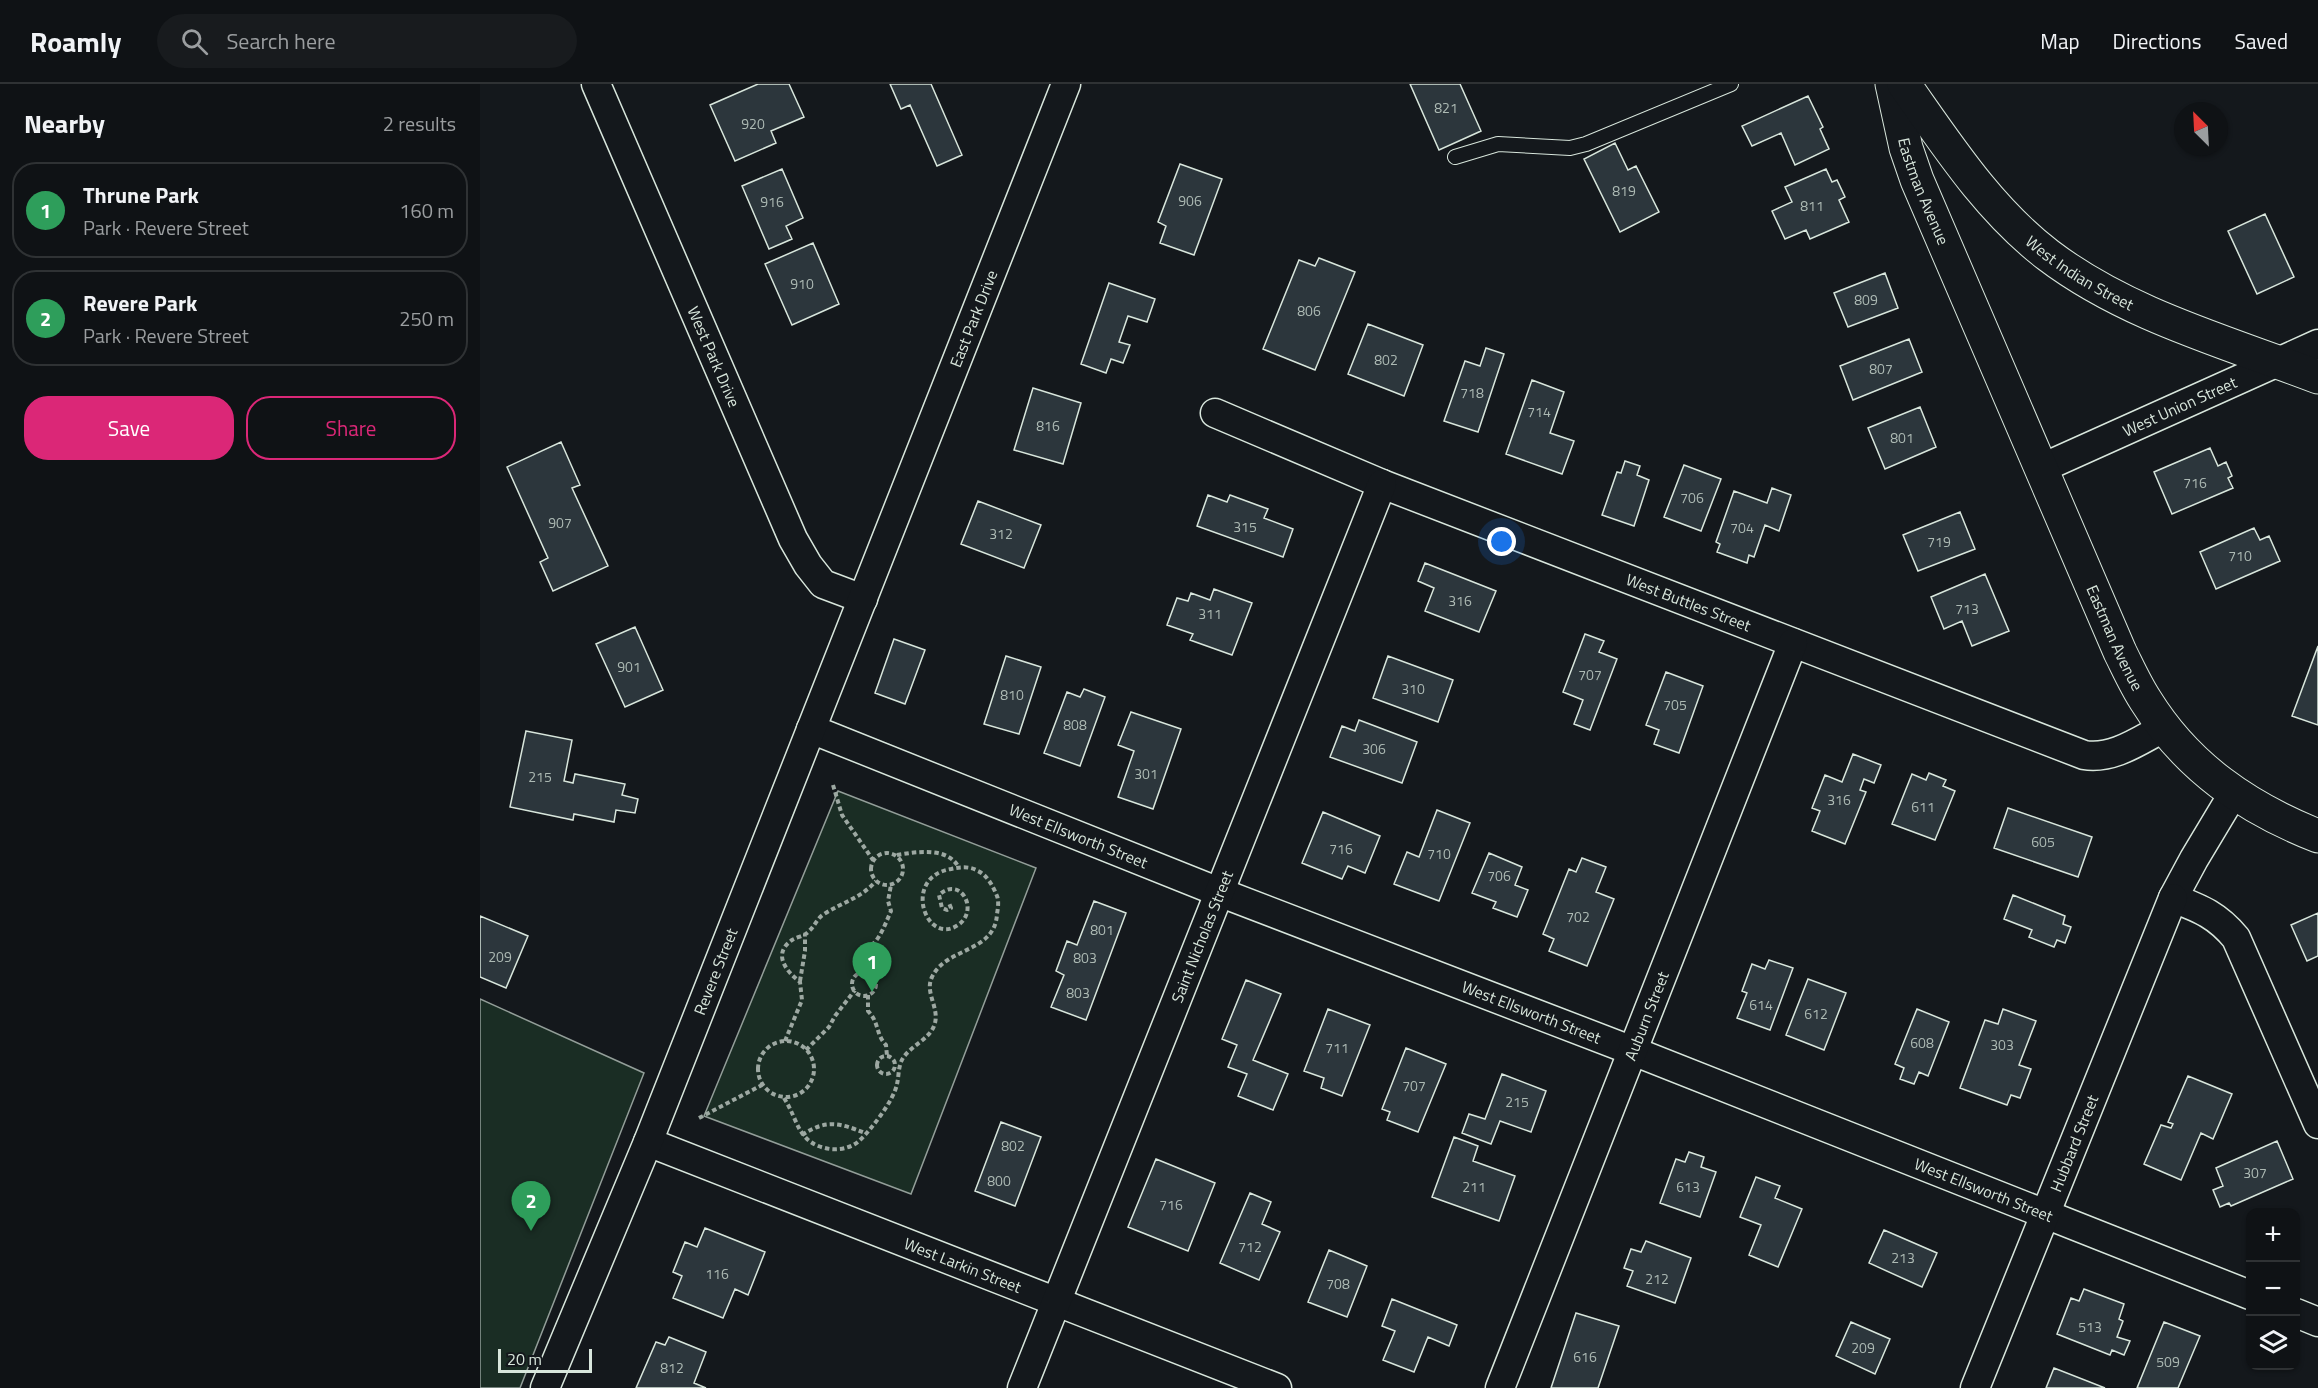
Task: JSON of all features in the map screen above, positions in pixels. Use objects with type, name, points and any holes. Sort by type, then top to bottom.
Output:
[{"type":"main road","name":"Eastman Avenue","points":[[1892,84],[1906,148],[1917,180],[2120,652],[2147,702],[2165,727],[2195,761],[2233,794]]},
{"type":"main road","name":"West Indian Street","points":[[1904,84],[1957,160],[1983,191],[2016,227],[2048,255],[2105,291],[2174,324],[2318,377]]},
{"type":"main road","points":[[2233,794],[2318,836]]},
{"type":"street","name":"West Park Drive","points":[[596,84],[793,539],[808,565],[823,584],[863,599]]},
{"type":"street","name":"East Park Drive","points":[[882,552],[1066,84]]},
{"type":"street","name":"West Union Street","points":[[2040,468],[2318,344]]},
{"type":"street","name":"West Buttles Street","points":[[1215,413],[1382,484],[2084,755],[2114,753],[2165,727]]},
{"type":"street","name":"Saint Nicholas Street","points":[[1022,1388],[1382,484]]},
{"type":"street","name":"Revere Street","points":[[545,1388],[648,1142],[882,552]]},
{"type":"street","name":"Auburn Street","points":[[1500,1388],[1793,643]]},
{"type":"street","name":"West Ellsworth Street","points":[[811,729],[1219,892],[1633,1051],[2246,1293]]},
{"type":"street","points":[[2233,794],[2173,898],[2216,917],[2236,938],[2318,1124]]},
{"type":"street","name":"Hubbard Street","points":[[1975,1388],[2173,898]]},
{"type":"street","name":"West Larkin Street","points":[[648,1142],[1277,1388]]},
{"type":"street","points":[[2300,1315],[2318,1322]]},
{"type":"lane","points":[[1455,157],[1498,144],[1570,148],[1586,144],[1731,84]]},
{"type":"path","points":[[833,785],[842,815],[873,860]]},
{"type":"path","points":[[897,855],[901,859],[904,870],[900,879],[891,885],[885,885],[876,880],[871,871],[873,860],[886,852],[897,855],[917,852],[940,854],[950,858],[959,868]]},
{"type":"path","points":[[784,1098],[802,1135],[810,1142],[837,1150],[859,1141],[893,1096],[897,1085],[897,1066],[894,1060],[887,1056],[878,1059],[879,1071],[887,1074],[897,1066],[906,1053],[929,1033],[935,1025],[936,1012],[929,987],[932,977],[946,960],[976,946],[985,939],[997,920],[998,899],[989,880],[978,870],[947,869],[938,874],[924,888],[922,897],[924,913],[928,920],[937,926],[948,928],[956,926],[963,920],[967,912],[968,901],[963,892],[955,888],[939,895],[942,908],[947,910],[951,908],[949,903]]},
{"type":"path","points":[[800,982],[788,974],[783,965],[782,955],[787,945],[810,931],[823,914],[858,898],[876,880]]},
{"type":"path","points":[[865,972],[872,975],[875,982],[874,989],[868,995],[861,995],[855,990],[853,980],[857,974],[871,967],[874,950],[872,945],[879,938],[891,911],[888,901],[891,885]]},
{"type":"path","points":[[785,1041],[802,1000],[800,982],[805,934]]},
{"type":"path","points":[[806,1050],[829,1027],[855,990]]},
{"type":"path","points":[[868,995],[868,1011],[876,1019],[880,1039],[886,1045],[887,1056]]},
{"type":"path","points":[[785,1041],[794,1042],[806,1050],[814,1062],[813,1079],[802,1094],[784,1098],[776,1096],[762,1085],[757,1066],[766,1049],[775,1043],[785,1041]]},
{"type":"path","points":[[699,1118],[762,1085]]},
{"type":"path","points":[[802,1135],[819,1126],[836,1123],[865,1133]]},
{"type":"green space","points":[[838,791],[1036,868],[911,1194],[704,1116]]},
{"type":"green space","points":[[480,999],[644,1073],[520,1388],[480,1388]]},
{"type":"building","points":[[758,84],[789,84],[804,117],[771,131],[776,143],[735,161],[710,105]]},
{"type":"building","points":[[890,84],[931,84],[962,155],[937,166],[910,105],[901,109]]},
{"type":"building","points":[[1410,84],[1460,84],[1481,131],[1439,150]]},
{"type":"building","points":[[1808,96],[1823,127],[1820,129],[1829,149],[1795,165],[1781,133],[1752,146],[1742,126]]},
{"type":"building","points":[[1615,143],[1628,170],[1636,166],[1659,212],[1620,232],[1584,159]]},
{"type":"building","points":[[1180,164],[1222,179],[1194,255],[1160,243],[1166,226],[1158,222]]},
{"type":"building","points":[[782,169],[803,218],[786,226],[792,239],[769,249],[742,186]]},
{"type":"building","points":[[1826,169],[1832,182],[1837,180],[1845,197],[1839,200],[1849,222],[1810,239],[1806,230],[1785,239],[1772,211],[1792,202],[1785,187]]},
{"type":"building","points":[[2265,214],[2294,277],[2257,294],[2228,231]]},
{"type":"building","points":[[813,243],[839,304],[792,325],[765,264]]},
{"type":"building","points":[[1319,258],[1355,272],[1315,370],[1263,349],[1299,260],[1315,266]]},
{"type":"building","points":[[1885,273],[1898,308],[1848,327],[1834,293]]},
{"type":"building","points":[[1109,283],[1155,299],[1147,322],[1128,316],[1119,342],[1130,345],[1123,363],[1111,359],[1106,373],[1081,364]]},
{"type":"building","points":[[1368,324],[1423,345],[1404,396],[1348,374]]},
{"type":"building","points":[[1909,339],[1922,372],[1853,400],[1840,366]]},
{"type":"building","points":[[1486,348],[1504,354],[1478,432],[1444,421],[1465,361],[1480,366]]},
{"type":"building","points":[[1532,380],[1564,392],[1550,433],[1574,441],[1562,474],[1506,454]]},
{"type":"building","points":[[1033,388],[1081,403],[1063,464],[1014,450]]},
{"type":"building","points":[[1920,407],[1936,447],[1885,469],[1868,428]]},
{"type":"building","points":[[561,442],[580,485],[572,488],[608,566],[553,591],[540,562],[548,558],[507,467]]},
{"type":"building","points":[[2210,448],[2218,466],[2226,462],[2232,476],[2228,478],[2233,488],[2172,514],[2154,472]]},
{"type":"building","points":[[1625,461],[1640,466],[1637,475],[1649,480],[1634,526],[1602,515],[1617,472],[1621,473]]},
{"type":"building","points":[[1684,465],[1721,479],[1701,531],[1664,517]]},
{"type":"building","points":[[1772,488],[1791,495],[1779,531],[1765,525],[1754,557],[1749,555],[1747,563],[1717,552],[1720,544],[1716,542],[1734,491],[1767,503]]},
{"type":"building","points":[[1208,495],[1227,502],[1230,495],[1268,509],[1264,518],[1293,529],[1283,557],[1197,526]]},
{"type":"building","points":[[978,501],[1041,525],[1024,568],[961,544]]},
{"type":"building","points":[[1960,512],[1975,549],[1918,571],[1903,535]]},
{"type":"building","points":[[2254,528],[2260,540],[2269,536],[2280,561],[2216,589],[2200,552]]},
{"type":"building","points":[[1425,563],[1496,591],[1479,632],[1425,611],[1434,588],[1418,581]]},
{"type":"building","points":[[1985,574],[2009,631],[1972,646],[1962,621],[1944,629],[1931,597]]},
{"type":"building","points":[[1214,589],[1252,603],[1232,655],[1190,640],[1193,634],[1167,625],[1177,598],[1188,601],[1191,593],[1210,600]]},
{"type":"building","points":[[635,627],[663,690],[625,707],[596,644]]},
{"type":"building","points":[[1585,634],[1604,641],[1599,652],[1617,659],[1590,730],[1574,724],[1583,700],[1563,692]]},
{"type":"building","points":[[894,639],[925,650],[905,704],[875,693]]},
{"type":"building","points":[[2318,646],[2318,725],[2292,716]]},
{"type":"building","points":[[1006,656],[1041,667],[1019,734],[984,724]]},
{"type":"building","points":[[1388,656],[1453,680],[1438,722],[1373,698]]},
{"type":"building","points":[[1666,672],[1703,686],[1679,753],[1654,744],[1659,730],[1646,725]]},
{"type":"building","points":[[1084,689],[1105,697],[1080,766],[1044,753],[1067,692],[1080,697]]},
{"type":"building","points":[[1131,712],[1181,729],[1153,809],[1118,797],[1134,751],[1118,745]]},
{"type":"building","points":[[1359,720],[1417,742],[1402,783],[1330,757],[1342,726],[1355,731]]},
{"type":"building","points":[[526,731],[572,740],[564,781],[573,783],[575,774],[625,784],[622,795],[638,799],[635,813],[616,810],[614,822],[574,814],[573,820],[510,807]]},
{"type":"building","points":[[1853,754],[1881,765],[1874,783],[1864,779],[1860,790],[1866,792],[1845,844],[1812,831],[1820,811],[1812,808],[1825,775],[1842,782]]},
{"type":"building","points":[[1929,773],[1946,780],[1943,786],[1955,791],[1935,840],[1892,824],[1912,774],[1926,780]]},
{"type":"building","points":[[2008,808],[2092,837],[2078,877],[1994,848]]},
{"type":"building","points":[[1437,810],[1470,823],[1439,901],[1394,884],[1407,852],[1419,857]]},
{"type":"building","points":[[1323,812],[1380,836],[1365,873],[1348,866],[1342,879],[1302,863]]},
{"type":"building","points":[[1489,853],[1522,867],[1515,885],[1528,890],[1517,917],[1493,908],[1496,902],[1472,893]]},
{"type":"building","points":[[1582,858],[1606,867],[1596,892],[1614,899],[1587,966],[1549,951],[1554,939],[1543,934],[1569,869],[1576,872]]},
{"type":"building","points":[[2013,895],[2065,916],[2063,924],[2071,927],[2065,943],[2057,940],[2054,947],[2029,937],[2032,930],[2004,919]]},
{"type":"building","points":[[1094,901],[1126,913],[1086,1020],[1051,1007],[1064,975],[1056,971],[1067,941],[1077,945]]},
{"type":"building","points":[[2318,913],[2318,956],[2307,961],[2291,925]]},
{"type":"building","points":[[480,916],[528,936],[506,988],[480,977]]},
{"type":"building","points":[[1769,960],[1793,968],[1770,1030],[1737,1018],[1747,993],[1742,991],[1752,964],[1765,969]]},
{"type":"building","points":[[1808,979],[1846,993],[1824,1050],[1786,1035]]},
{"type":"building","points":[[1246,980],[1281,994],[1253,1060],[1288,1074],[1273,1110],[1238,1096],[1247,1074],[1228,1067],[1237,1045],[1222,1039]]},
{"type":"building","points":[[1328,1009],[1370,1025],[1342,1096],[1321,1088],[1324,1078],[1304,1071]]},
{"type":"building","points":[[1917,1009],[1949,1022],[1928,1076],[1919,1072],[1914,1084],[1900,1079],[1904,1068],[1895,1064]]},
{"type":"building","points":[[2003,1009],[2036,1021],[2019,1065],[2031,1069],[2020,1098],[2011,1095],[2007,1105],[1960,1088],[1985,1020],[1998,1024]]},
{"type":"building","points":[[1406,1048],[1446,1064],[1418,1132],[1387,1120],[1390,1112],[1382,1109]]},
{"type":"building","points":[[1502,1074],[1546,1091],[1531,1132],[1500,1121],[1491,1144],[1462,1133],[1469,1114],[1485,1119]]},
{"type":"building","points":[[2188,1076],[2232,1094],[2213,1139],[2201,1133],[2181,1180],[2144,1164],[2161,1125],[2171,1128],[2173,1124],[2168,1122]]},
{"type":"building","points":[[1001,1122],[1041,1137],[1015,1206],[975,1191]]},
{"type":"building","points":[[1454,1137],[1478,1146],[1473,1161],[1515,1176],[1499,1221],[1432,1197]]},
{"type":"building","points":[[2277,1141],[2293,1179],[2231,1206],[2229,1203],[2220,1207],[2213,1190],[2223,1186],[2216,1168]]},
{"type":"building","points":[[1689,1152],[1704,1157],[1701,1167],[1716,1172],[1700,1217],[1660,1203],[1676,1159],[1685,1162]]},
{"type":"building","points":[[1156,1159],[1215,1183],[1188,1251],[1128,1227]]},
{"type":"building","points":[[1756,1177],[1780,1186],[1775,1198],[1802,1209],[1778,1267],[1749,1255],[1761,1225],[1740,1217]]},
{"type":"building","points":[[1250,1193],[1271,1202],[1262,1224],[1280,1232],[1259,1280],[1220,1263]]},
{"type":"building","points":[[705,1228],[765,1252],[748,1295],[735,1289],[723,1318],[673,1298],[682,1276],[673,1272],[685,1242],[697,1247]]},
{"type":"building","points":[[1884,1230],[1937,1253],[1922,1287],[1869,1263]]},
{"type":"building","points":[[1646,1241],[1691,1258],[1675,1303],[1627,1286],[1633,1271],[1624,1268],[1631,1249],[1641,1252]]},
{"type":"building","points":[[1329,1250],[1367,1266],[1347,1317],[1308,1302]]},
{"type":"building","points":[[2084,1289],[2124,1304],[2119,1319],[2123,1321],[2117,1337],[2130,1341],[2124,1355],[2112,1350],[2110,1355],[2057,1334],[2071,1298],[2079,1301]]},
{"type":"building","points":[[1392,1299],[1457,1325],[1449,1346],[1428,1337],[1414,1372],[1383,1360],[1395,1331],[1382,1326]]},
{"type":"building","points":[[1576,1313],[1619,1326],[1598,1388],[1551,1388]]},
{"type":"building","points":[[1851,1322],[1890,1339],[1875,1374],[1836,1356]]},
{"type":"building","points":[[2164,1322],[2200,1336],[2178,1388],[2137,1388]]},
{"type":"building","points":[[669,1337],[706,1352],[694,1383],[706,1388],[636,1388],[656,1342],[665,1345]]},
{"type":"building","points":[[2054,1368],[2105,1388],[2046,1388]]},
{"type":"place","name":"Thrune Park","points":[[872,992]]},
{"type":"place","name":"Revere Park","points":[[531,1231]]}]
